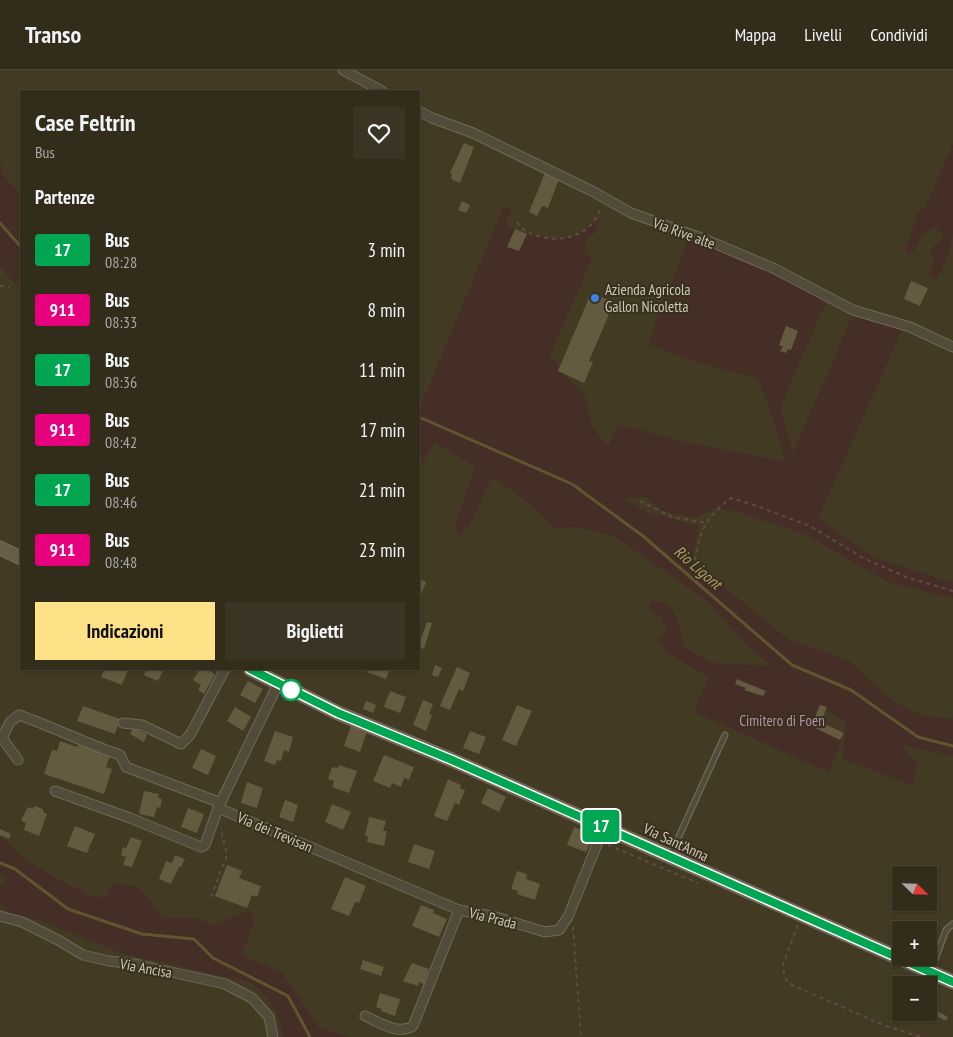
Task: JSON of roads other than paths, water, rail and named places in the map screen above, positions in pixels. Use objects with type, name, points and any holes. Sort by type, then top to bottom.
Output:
[{"type":"main road","points":[[0,548],[20,558]]},
{"type":"main road","name":"Via Sant'Anna","points":[[252,670],[338,713],[452,760],[953,982]]},
{"type":"street","points":[[342,70],[380,90]]},
{"type":"street","name":"Via Rive alte","points":[[420,112],[473,133],[631,213],[704,239],[773,268],[853,310],[910,327],[953,347]]},
{"type":"street","points":[[123,723],[142,725],[181,744],[190,735],[224,670]]},
{"type":"street","name":"Via dei Trevisan","points":[[278,684],[218,809],[459,910]]},
{"type":"street","points":[[18,760],[2,738],[10,722],[19,715],[80,741],[120,755],[126,767],[218,809],[206,846],[201,847],[130,818],[55,791]]},
{"type":"street","name":"Via Prada","points":[[365,1016],[399,1030],[408,1029],[413,1026],[459,910],[496,917],[545,932],[559,930],[568,917],[604,827]]},
{"type":"street","name":"Via Ancisa","points":[[0,916],[22,922],[83,955],[135,964],[225,984],[252,998],[269,1017],[273,1037]]},
{"type":"lane","points":[[670,858],[725,734]]},
{"type":"lane","points":[[931,972],[946,930],[953,924]]},
{"type":"waterway","name":"Rio Ligont","points":[[0,223],[20,246]]},
{"type":"waterway","name":"Rio Ligont","points":[[420,417],[572,484],[643,536],[792,665],[851,690],[918,737],[953,746]]},
{"type":"waterway","points":[[0,863],[15,869],[68,909],[142,934],[194,939],[213,958],[288,996],[310,1037]]},
{"type":"place","name":"Azienda Agricola Gallon Nicoletta","points":[[595,298]]},
{"type":"park label","name":"Cimitero di Foen","points":[[782,720]]}]
